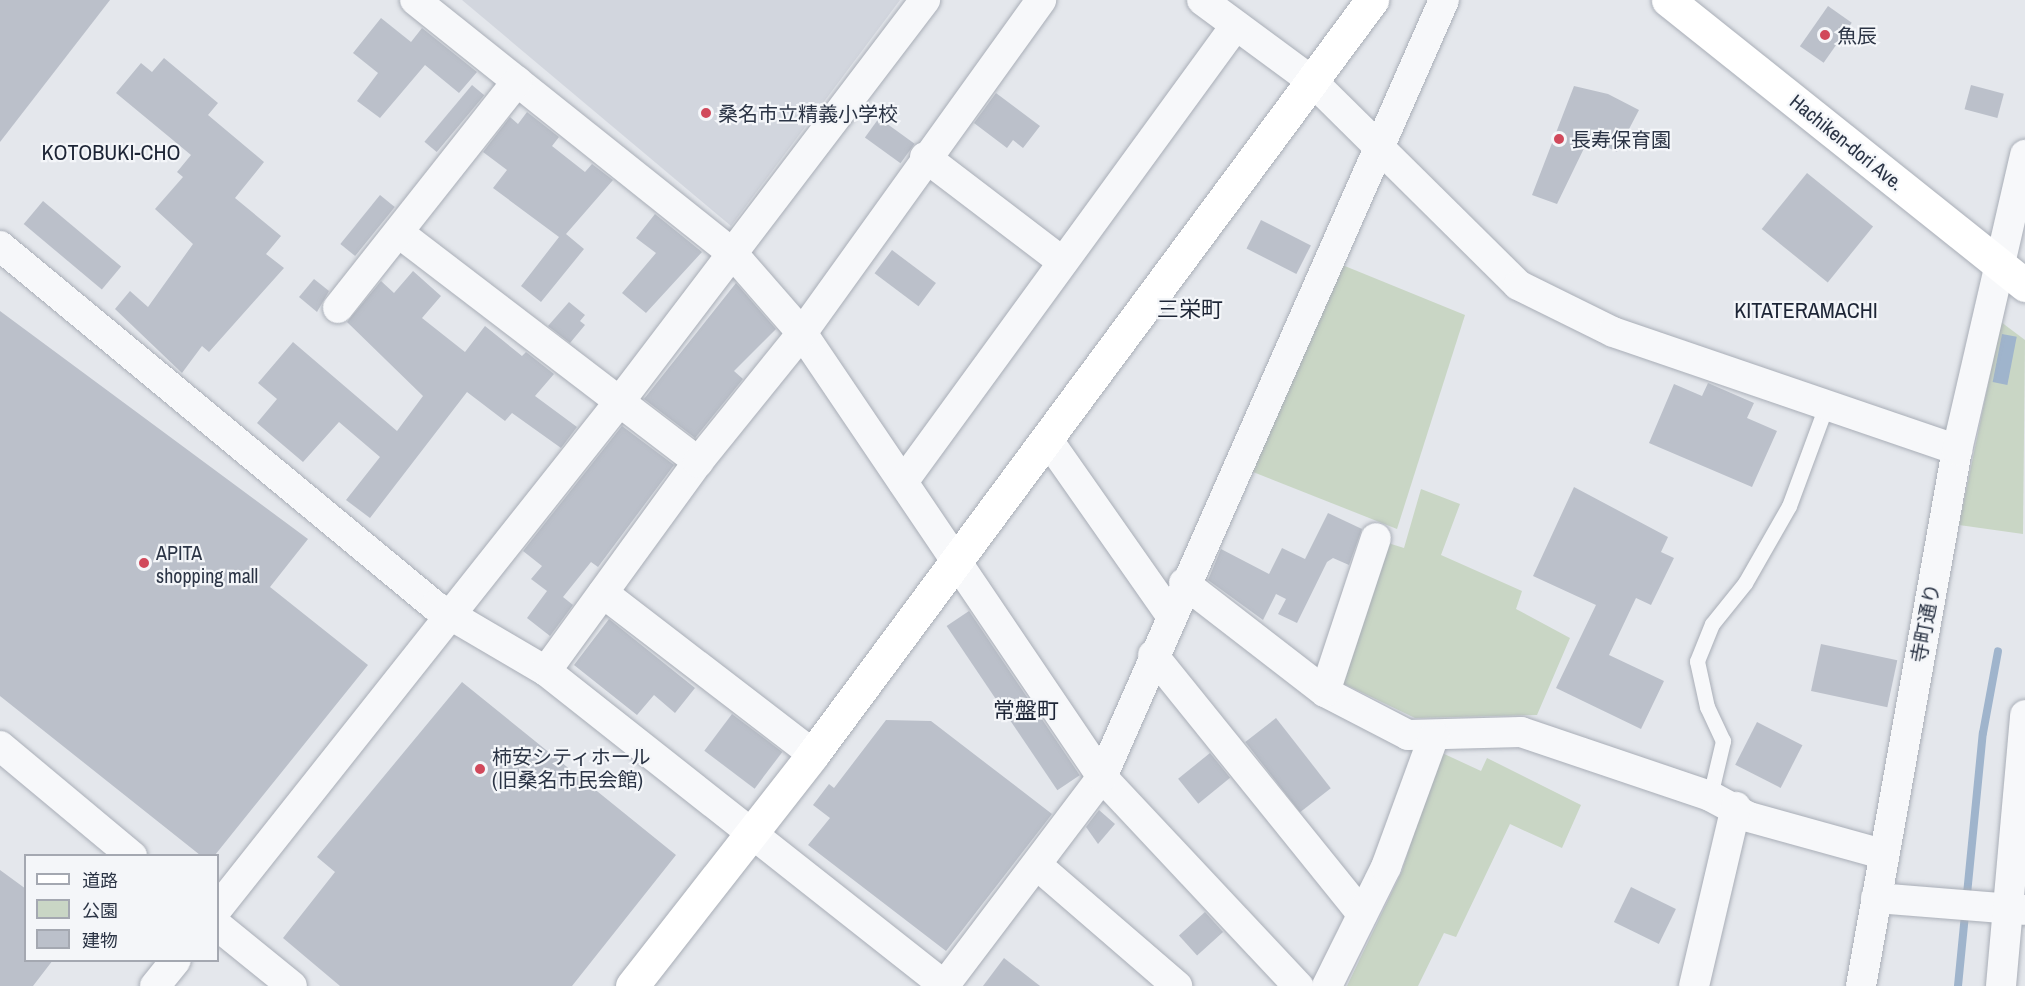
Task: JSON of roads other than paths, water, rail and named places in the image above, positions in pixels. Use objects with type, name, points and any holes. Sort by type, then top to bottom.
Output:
[{"type":"street","points":[[415,0],[733,254],[802,333],[1102,777],[1295,985]]},
{"type":"street","points":[[219,908],[620,401],[925,0]]},
{"type":"street","points":[[546,671],[698,462],[802,333],[925,157],[1041,0]]},
{"type":"street","points":[[1202,0],[1312,81],[1383,147],[1518,285],[1613,332],[1958,450]]},
{"type":"street","points":[[632,986],[813,754],[1372,0]]},
{"type":"street","points":[[0,246],[435,606],[451,612],[546,671],[944,986],[1038,866],[1102,777],[1184,583],[1383,147],[1444,0]]},
{"type":"street","name":"Hachiken-dori Ave.","points":[[1668,0],[2025,285]]},
{"type":"street","points":[[903,482],[1236,25]]},
{"type":"street","points":[[338,308],[399,234],[517,81]]},
{"type":"street","name":"寺町通り","points":[[1861,986],[1882,855],[1958,450],[1997,262],[2025,155]]},
{"type":"street","points":[[925,157],[1063,261]]},
{"type":"street","points":[[399,234],[698,462]]},
{"type":"street","points":[[1048,440],[1170,615]]},
{"type":"street","points":[[1325,692],[1376,538]]},
{"type":"street","points":[[1184,583],[1325,692],[1408,735],[1521,732],[1723,801],[1749,817],[1882,855]]},
{"type":"street","points":[[603,593],[813,754]]},
{"type":"street","points":[[1153,655],[1362,914]]},
{"type":"street","points":[[2001,986],[2011,910],[2023,734]]},
{"type":"street","points":[[1327,986],[1386,867],[1434,736]]},
{"type":"street","points":[[0,747],[131,854]]},
{"type":"street","points":[[1694,986],[1723,801]]},
{"type":"street","points":[[1038,866],[1177,986]]},
{"type":"street","points":[[1876,898],[1943,906],[2011,910]]},
{"type":"street","points":[[219,927],[292,986]]},
{"type":"street","points":[[155,986],[174,962]]},
{"type":"lane","points":[[1723,801],[1724,741],[1707,707],[1697,660],[1712,624],[1745,583],[1789,506],[1826,406]]},
{"type":"water","points":[[2002,334],[2017,337],[2007,385],[1993,382]]},
{"type":"waterway","points":[[1958,986],[1983,733],[1998,651]]},
{"type":"place","name":"魚辰","points":[[1825,35]]},
{"type":"place","name":"桑名市立精義小学校","points":[[706,113]]},
{"type":"place","name":"長寿保育園","points":[[1559,139]]},
{"type":"place","name":"APITA shopping mall","points":[[144,563]]},
{"type":"place","name":"柿安シティホール (旧桑名市民会館)","points":[[480,769]]},
{"type":"district","name":"KOTOBUKI-CHO","points":[[111,153]]},
{"type":"district","name":"三栄町","points":[[1190,310]]},
{"type":"district","name":"KITATERAMACHI","points":[[1806,311]]},
{"type":"district","name":"常盤町","points":[[1026,711]]}]
